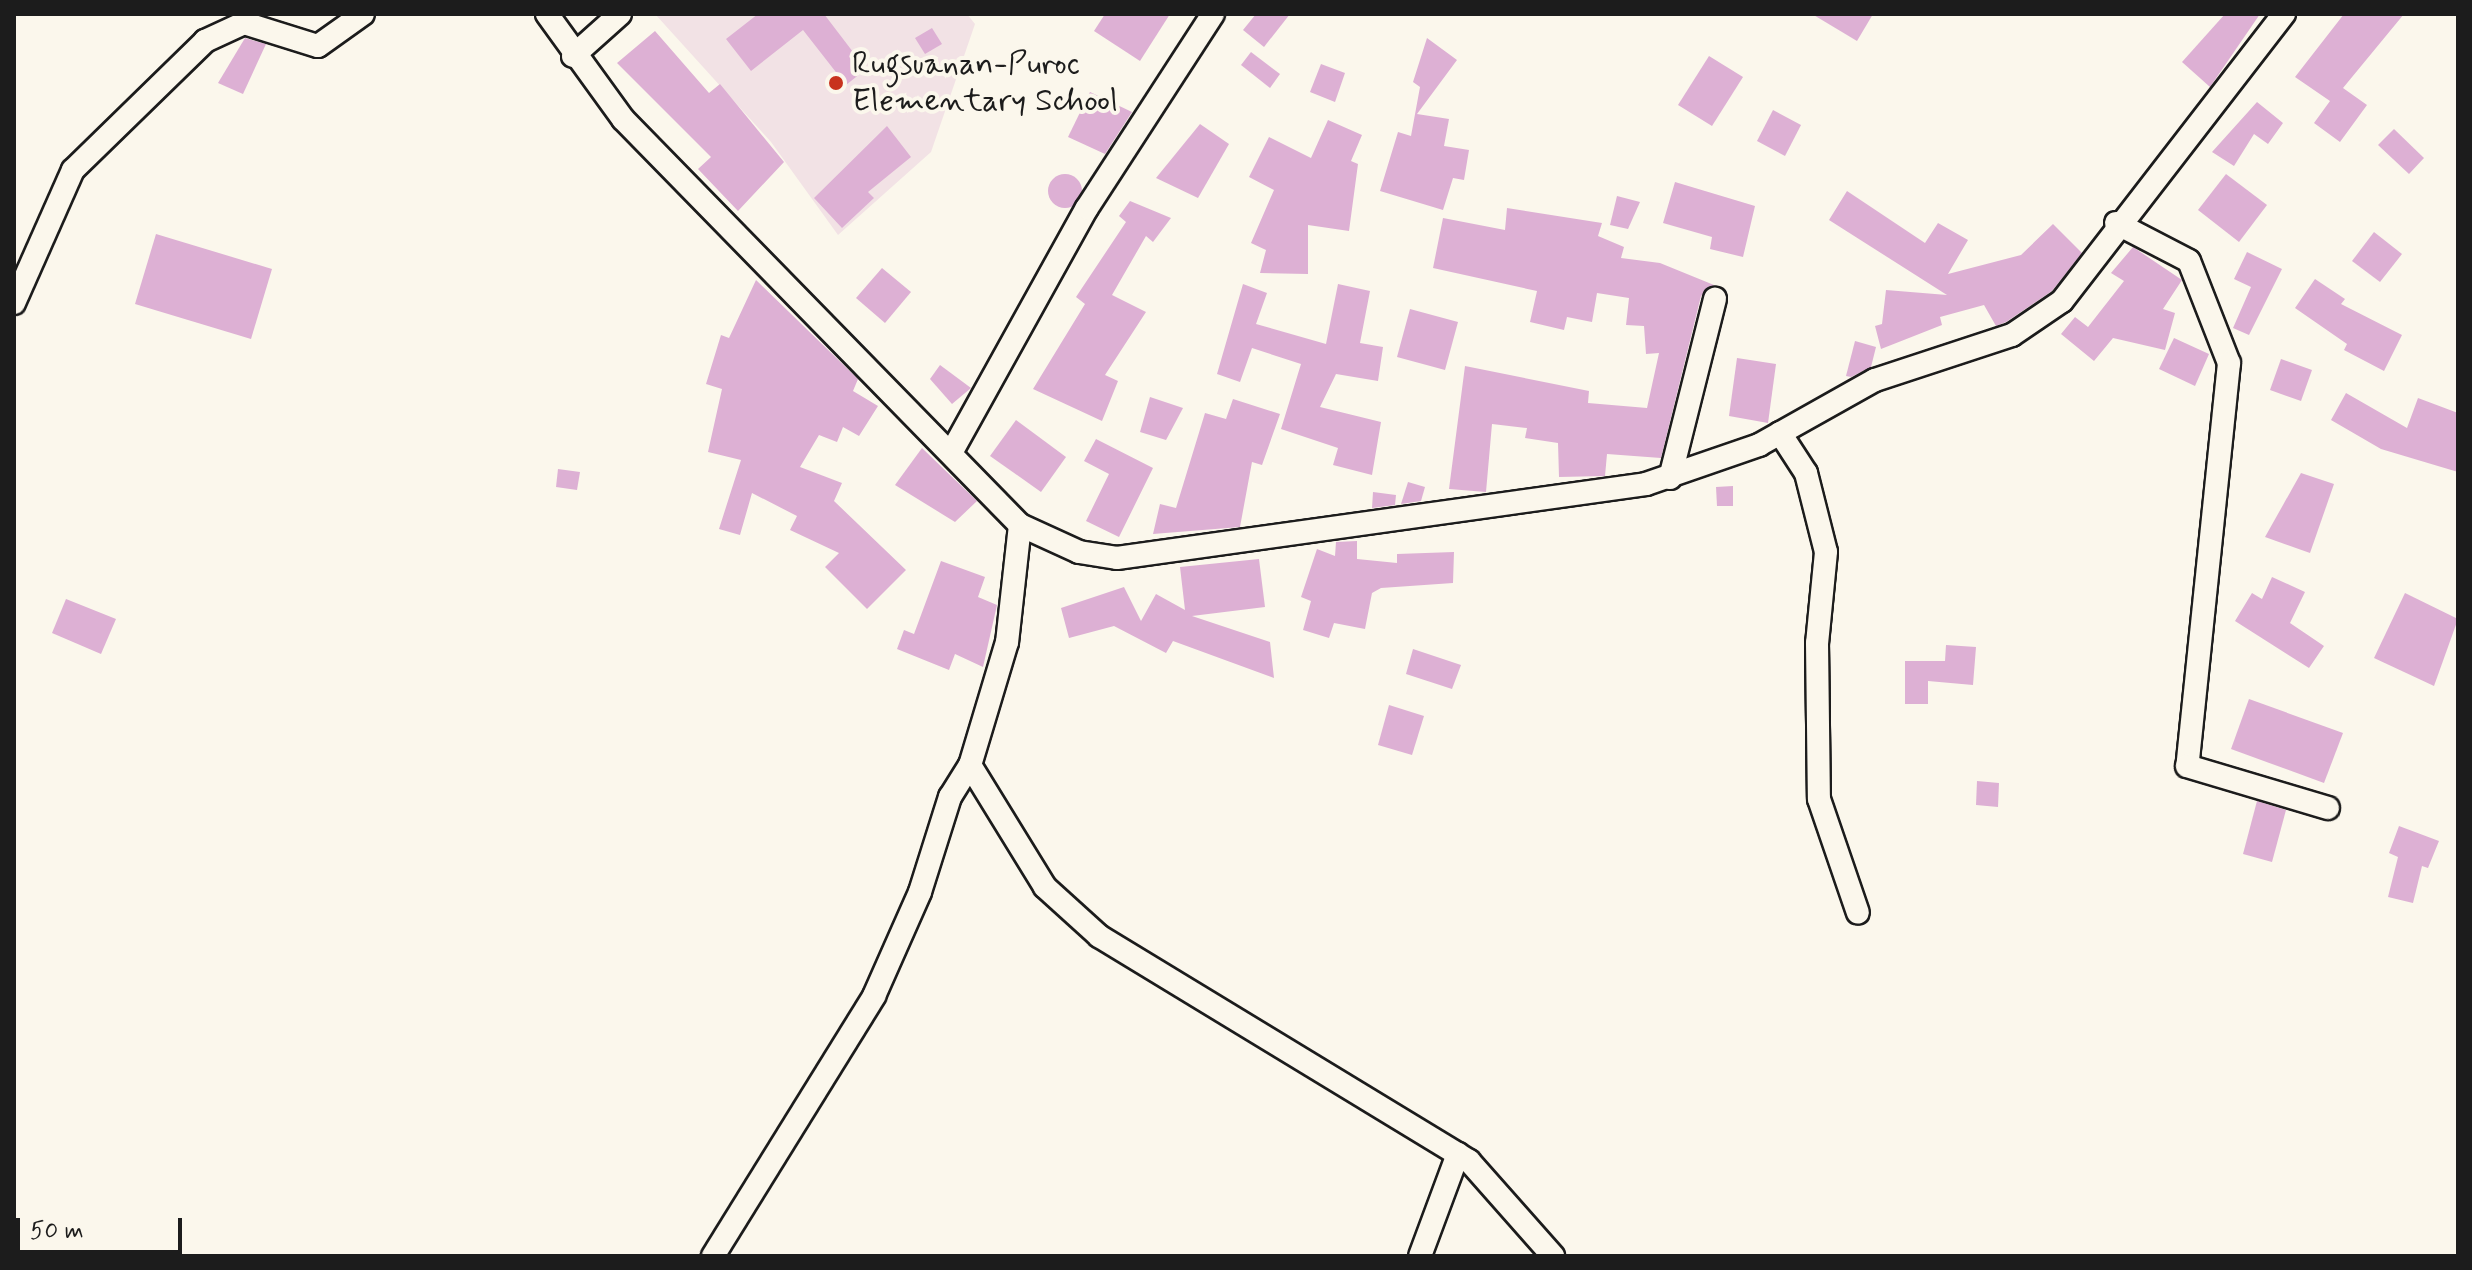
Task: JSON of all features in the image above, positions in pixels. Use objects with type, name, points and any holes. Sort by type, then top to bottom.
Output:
[{"type":"street","points":[[14,303],[73,170],[205,41],[244,23],[318,46],[363,14]]},
{"type":"street","points":[[547,14],[573,56],[623,119],[1020,525],[1079,552],[1158,556],[1670,478],[1780,433],[1875,380],[2037,322],[2062,301],[2116,223],[2284,14]]},
{"type":"street","points":[[573,56],[620,14]]},
{"type":"street","points":[[951,453],[1087,208],[1213,14]]},
{"type":"street","points":[[2116,223],[2189,261],[2229,363],[2187,766],[2328,808]]},
{"type":"street","points":[[1670,478],[1715,299]]},
{"type":"street","points":[[1780,433],[1806,473],[1826,552],[1817,643],[1819,799],[1858,913]]},
{"type":"street","points":[[713,1256],[874,996],[920,892],[950,797],[970,765],[1007,642],[1020,525]]},
{"type":"street","points":[[970,765],[1070,915],[1458,1154],[1553,1256]]},
{"type":"street","points":[[1420,1256],[1458,1154]]},
{"type":"shaded area","name":"Rugsuanan-Puroc Elementary School","points":[[655,14],[967,14],[975,24],[931,152],[838,235],[771,142]]},
{"type":"building","points":[[758,14],[824,14],[866,69],[846,85],[803,30],[751,71],[726,39]]},
{"type":"building","points":[[1105,14],[1170,14],[1140,61],[1094,31]]},
{"type":"building","points":[[1256,14],[1290,14],[1264,47],[1243,30]]},
{"type":"building","points":[[1812,14],[1873,14],[1857,41]]},
{"type":"building","points":[[2225,14],[2260,14],[2210,87],[2182,62]]},
{"type":"building","points":[[2344,14],[2404,14],[2343,88],[2367,105],[2340,142],[2314,123],[2330,101],[2295,77]]},
{"type":"building","points":[[932,28],[942,44],[925,54],[915,38]]},
{"type":"building","points":[[655,31],[709,93],[720,84],[784,162],[738,211],[698,169],[711,157],[617,63]]},
{"type":"building","points":[[245,38],[266,44],[243,94],[218,83]]},
{"type":"building","points":[[1427,38],[1457,60],[1417,114],[1449,119],[1444,146],[1469,150],[1464,180],[1453,178],[1443,210],[1380,191],[1398,132],[1411,136],[1420,87],[1413,82]]},
{"type":"building","points":[[1251,52],[1280,74],[1270,88],[1241,65]]},
{"type":"building","points":[[1709,56],[1743,77],[1712,126],[1678,105]]},
{"type":"building","points":[[1321,64],[1345,73],[1335,102],[1310,92]]},
{"type":"building","points":[[1090,92],[1132,112],[1105,154],[1068,137]]},
{"type":"building","points":[[2257,102],[2283,123],[2268,144],[2254,134],[2234,166],[2212,152]]},
{"type":"building","points":[[1773,110],[1801,125],[1785,156],[1757,141]]},
{"type":"building","points":[[1328,120],[1362,135],[1351,161],[1358,164],[1349,231],[1308,225],[1308,274],[1260,273],[1266,250],[1251,243],[1274,190],[1249,177],[1269,137],[1311,158]]},
{"type":"building","points":[[1200,124],[1229,144],[1198,198],[1156,178]]},
{"type":"building","points":[[887,126],[911,157],[868,192],[874,198],[842,228],[814,198]]},
{"type":"building","points":[[2394,129],[2424,158],[2409,174],[2378,145]]},
{"type":"building","points":[[1065,174],[1077,179],[1082,191],[1077,203],[1065,208],[1053,203],[1048,191],[1053,179]]},
{"type":"building","points":[[2226,174],[2267,205],[2239,242],[2198,210]]},
{"type":"building","points":[[1675,182],[1755,206],[1743,257],[1710,249],[1712,237],[1663,223]]},
{"type":"building","points":[[1847,191],[1925,243],[1938,223],[1968,240],[1948,274],[2021,255],[2053,224],[2082,253],[2052,291],[2006,322],[1996,326],[1984,305],[1940,317],[1942,325],[1881,349],[1875,326],[1882,324],[1886,290],[1947,295],[1829,220]]},
{"type":"building","points":[[1617,196],[1640,202],[1628,229],[1610,225]]},
{"type":"building","points":[[1130,201],[1171,218],[1153,242],[1146,236],[1112,295],[1146,312],[1105,375],[1118,381],[1102,421],[1033,389],[1085,304],[1076,297],[1126,222],[1119,216]]},
{"type":"building","points":[[1507,208],[1602,223],[1598,236],[1624,247],[1621,258],[1660,263],[1714,285],[1701,296],[1661,458],[1607,454],[1605,476],[1559,477],[1558,443],[1525,438],[1527,428],[1492,424],[1486,492],[1449,489],[1465,366],[1589,391],[1588,403],[1647,408],[1659,353],[1646,354],[1644,326],[1626,325],[1629,298],[1597,293],[1592,322],[1567,317],[1564,330],[1530,322],[1537,291],[1433,268],[1443,218],[1505,230]]},
{"type":"building","points":[[2374,232],[2402,254],[2380,282],[2352,261]]},
{"type":"building","points":[[156,234],[272,269],[251,339],[135,304]]},
{"type":"building","points":[[2133,247],[2182,280],[2163,309],[2175,313],[2165,350],[2113,338],[2094,361],[2061,334],[2075,317],[2088,327],[2124,281],[2111,273]]},
{"type":"building","points":[[2247,252],[2282,269],[2249,335],[2233,328],[2251,287],[2234,279]]},
{"type":"building","points":[[882,268],[911,292],[885,323],[856,298]]},
{"type":"building","points":[[2315,279],[2345,299],[2341,304],[2402,335],[2384,371],[2344,350],[2347,344],[2295,308]]},
{"type":"building","points":[[756,280],[858,379],[853,391],[878,406],[859,436],[843,427],[837,442],[819,435],[800,467],[842,483],[834,501],[906,570],[867,609],[825,567],[839,553],[790,530],[797,516],[752,493],[740,535],[719,529],[741,460],[708,452],[722,389],[706,384],[721,335],[729,338]]},
{"type":"building","points":[[1243,284],[1267,293],[1256,324],[1326,344],[1338,284],[1370,291],[1360,343],[1383,347],[1378,381],[1336,374],[1320,407],[1381,422],[1372,475],[1333,465],[1338,448],[1281,429],[1301,364],[1252,348],[1240,382],[1217,374]]},
{"type":"building","points":[[1410,309],[1458,322],[1445,370],[1397,357]]},
{"type":"building","points":[[2174,338],[2209,354],[2195,386],[2159,369]]},
{"type":"building","points":[[1855,341],[1876,347],[1871,367],[1851,377],[1846,376]]},
{"type":"building","points":[[1737,358],[1776,364],[1768,423],[1729,416]]},
{"type":"building","points":[[2281,359],[2312,370],[2301,401],[2270,390]]},
{"type":"building","points":[[940,365],[971,388],[952,404],[930,379]]},
{"type":"building","points":[[2346,393],[2407,428],[2418,398],[2458,413],[2458,472],[2381,449],[2331,420]]},
{"type":"building","points":[[1150,397],[1183,408],[1166,440],[1140,432]]},
{"type":"building","points":[[1233,399],[1280,414],[1262,465],[1252,462],[1240,527],[1153,534],[1160,504],[1176,508],[1205,413],[1226,419]]},
{"type":"building","points":[[1016,420],[1066,457],[1041,492],[990,456]]},
{"type":"building","points":[[1096,439],[1153,468],[1119,537],[1086,521],[1109,474],[1084,461]]},
{"type":"building","points":[[922,448],[977,501],[955,522],[895,485]]},
{"type":"building","points":[[558,469],[580,472],[577,490],[556,487]]},
{"type":"building","points":[[2301,473],[2334,484],[2310,553],[2265,537]]},
{"type":"building","points":[[1408,482],[1425,487],[1421,501],[1401,504]]},
{"type":"building","points":[[1733,486],[1733,506],[1717,506],[1716,487]]},
{"type":"building","points":[[1373,492],[1396,495],[1395,505],[1372,508]]},
{"type":"building","points":[[1357,541],[1357,559],[1397,563],[1397,554],[1454,552],[1453,583],[1381,588],[1372,593],[1365,629],[1334,623],[1329,638],[1303,630],[1311,601],[1301,597],[1317,549],[1335,556],[1336,542]]},
{"type":"building","points":[[1259,559],[1265,607],[1192,616],[1270,642],[1274,678],[1173,641],[1166,653],[1114,626],[1069,638],[1061,608],[1124,587],[1141,621],[1156,594],[1185,610],[1180,567]]},
{"type":"building","points":[[941,561],[985,577],[978,597],[997,605],[983,667],[955,654],[949,670],[897,649],[904,630],[914,634]]},
{"type":"building","points":[[2272,577],[2305,592],[2290,623],[2324,646],[2309,668],[2235,621],[2252,593],[2262,599]]},
{"type":"building","points":[[2405,593],[2458,619],[2434,686],[2374,658]]},
{"type":"building","points":[[66,599],[116,619],[101,654],[52,633]]},
{"type":"building","points":[[1946,645],[1976,647],[1973,685],[1928,681],[1928,704],[1905,704],[1905,661],[1945,661]]},
{"type":"building","points":[[1413,649],[1461,665],[1452,689],[1406,674]]},
{"type":"building","points":[[2249,699],[2343,733],[2324,783],[2231,749]]},
{"type":"building","points":[[1389,705],[1424,716],[1412,755],[1378,745]]},
{"type":"building","points":[[1977,781],[1999,783],[1998,807],[1976,805]]},
{"type":"building","points":[[2257,801],[2286,810],[2272,862],[2243,854]]},
{"type":"building","points":[[2399,826],[2439,841],[2428,868],[2422,866],[2413,903],[2388,897],[2398,857],[2389,853]]},
{"type":"place","name":"Rugsuanan-Puroc Elementary School","points":[[836,83]]}]
